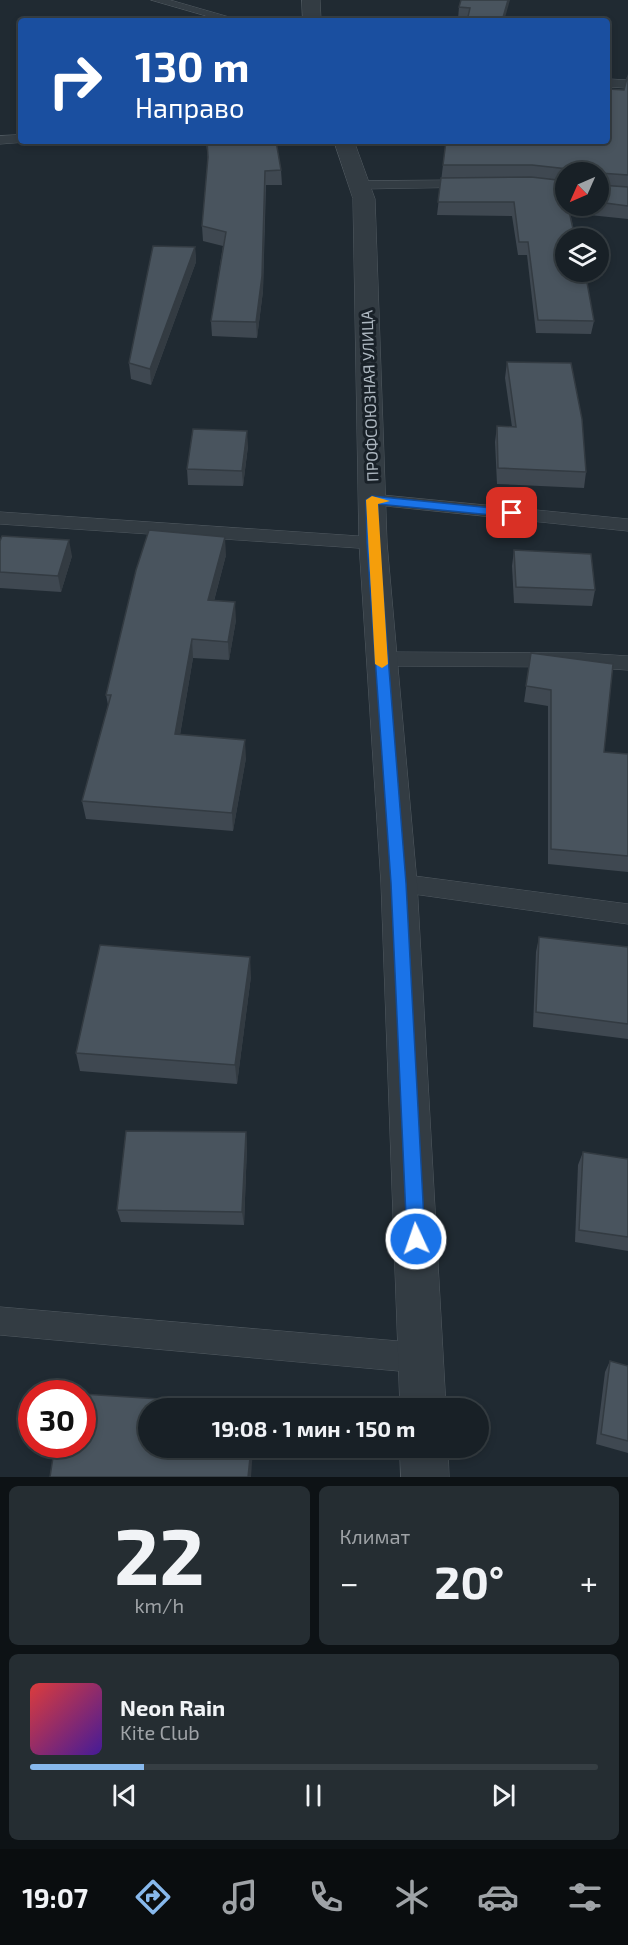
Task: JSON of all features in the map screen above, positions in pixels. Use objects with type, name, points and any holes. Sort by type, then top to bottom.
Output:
[{"type":"street","points":[[311,0],[312,18]]},
{"type":"street","name":"ПРОФСОЮЗНАЯ УЛИЦА","points":[[345,144],[364,199],[373,543],[399,883],[423,1398]]},
{"type":"street","points":[[424,1458],[425,1477]]},
{"type":"lane","points":[[157,0],[226,18]]},
{"type":"lane","points":[[610,82],[628,84]]},
{"type":"lane","points":[[0,140],[18,139]]},
{"type":"lane","points":[[359,185],[485,184]]},
{"type":"lane","points":[[372,500],[628,525]]},
{"type":"lane","points":[[0,518],[373,543]]},
{"type":"lane","points":[[381,659],[580,660],[628,663]]},
{"type":"lane","points":[[399,883],[628,914]]},
{"type":"lane","points":[[0,1321],[422,1358]]},
{"type":"building","points":[[461,0],[508,0],[503,18],[468,18],[470,8],[459,7]]},
{"type":"building","points":[[628,77],[628,175],[609,174],[609,162],[555,162],[555,168],[532,165],[443,165],[446,144],[610,144],[610,89],[624,90]]},
{"type":"building","points":[[207,144],[277,144],[281,170],[265,171],[262,276],[256,322],[211,321],[226,232],[202,226]]},
{"type":"building","points":[[531,177],[555,180],[555,216],[570,216],[573,228],[555,228],[555,282],[587,282],[594,321],[538,320],[528,242],[519,242],[514,202],[438,202],[441,178]]},
{"type":"building","points":[[609,186],[628,187],[628,206],[609,203]]},
{"type":"building","points":[[153,246],[195,247],[150,369],[129,363]]},
{"type":"building","points":[[507,362],[571,363],[582,419],[586,472],[498,468],[497,426],[516,427]]},
{"type":"building","points":[[193,429],[247,431],[242,471],[187,469]]},
{"type":"building","points":[[149,530],[225,537],[208,600],[235,602],[228,642],[192,639],[175,734],[245,740],[232,813],[82,801],[111,695],[106,695],[136,570]]},
{"type":"building","points":[[2,536],[69,540],[58,576],[0,572]]},
{"type":"building","points":[[514,550],[591,554],[595,590],[516,587]]},
{"type":"building","points":[[531,653],[613,664],[604,752],[628,754],[628,856],[551,849],[551,690],[526,686]]},
{"type":"building","points":[[539,937],[628,947],[628,1024],[536,1012]]},
{"type":"building","points":[[100,945],[250,957],[235,1065],[76,1053]]},
{"type":"building","points":[[126,1131],[246,1132],[242,1212],[117,1210]]},
{"type":"building","points":[[583,1152],[628,1159],[628,1237],[579,1230]]},
{"type":"building","points":[[610,1361],[628,1366],[628,1441],[601,1434]]},
{"type":"building","points":[[96,1395],[145,1398],[138,1398],[138,1458],[250,1458],[248,1477],[50,1477],[53,1458],[96,1458]]},
{"type":"slow traffic","points":[[382,664],[372,500],[384,501]]},
{"type":"route","points":[[416,1239],[399,883],[373,543],[372,500],[512,513]]}]
